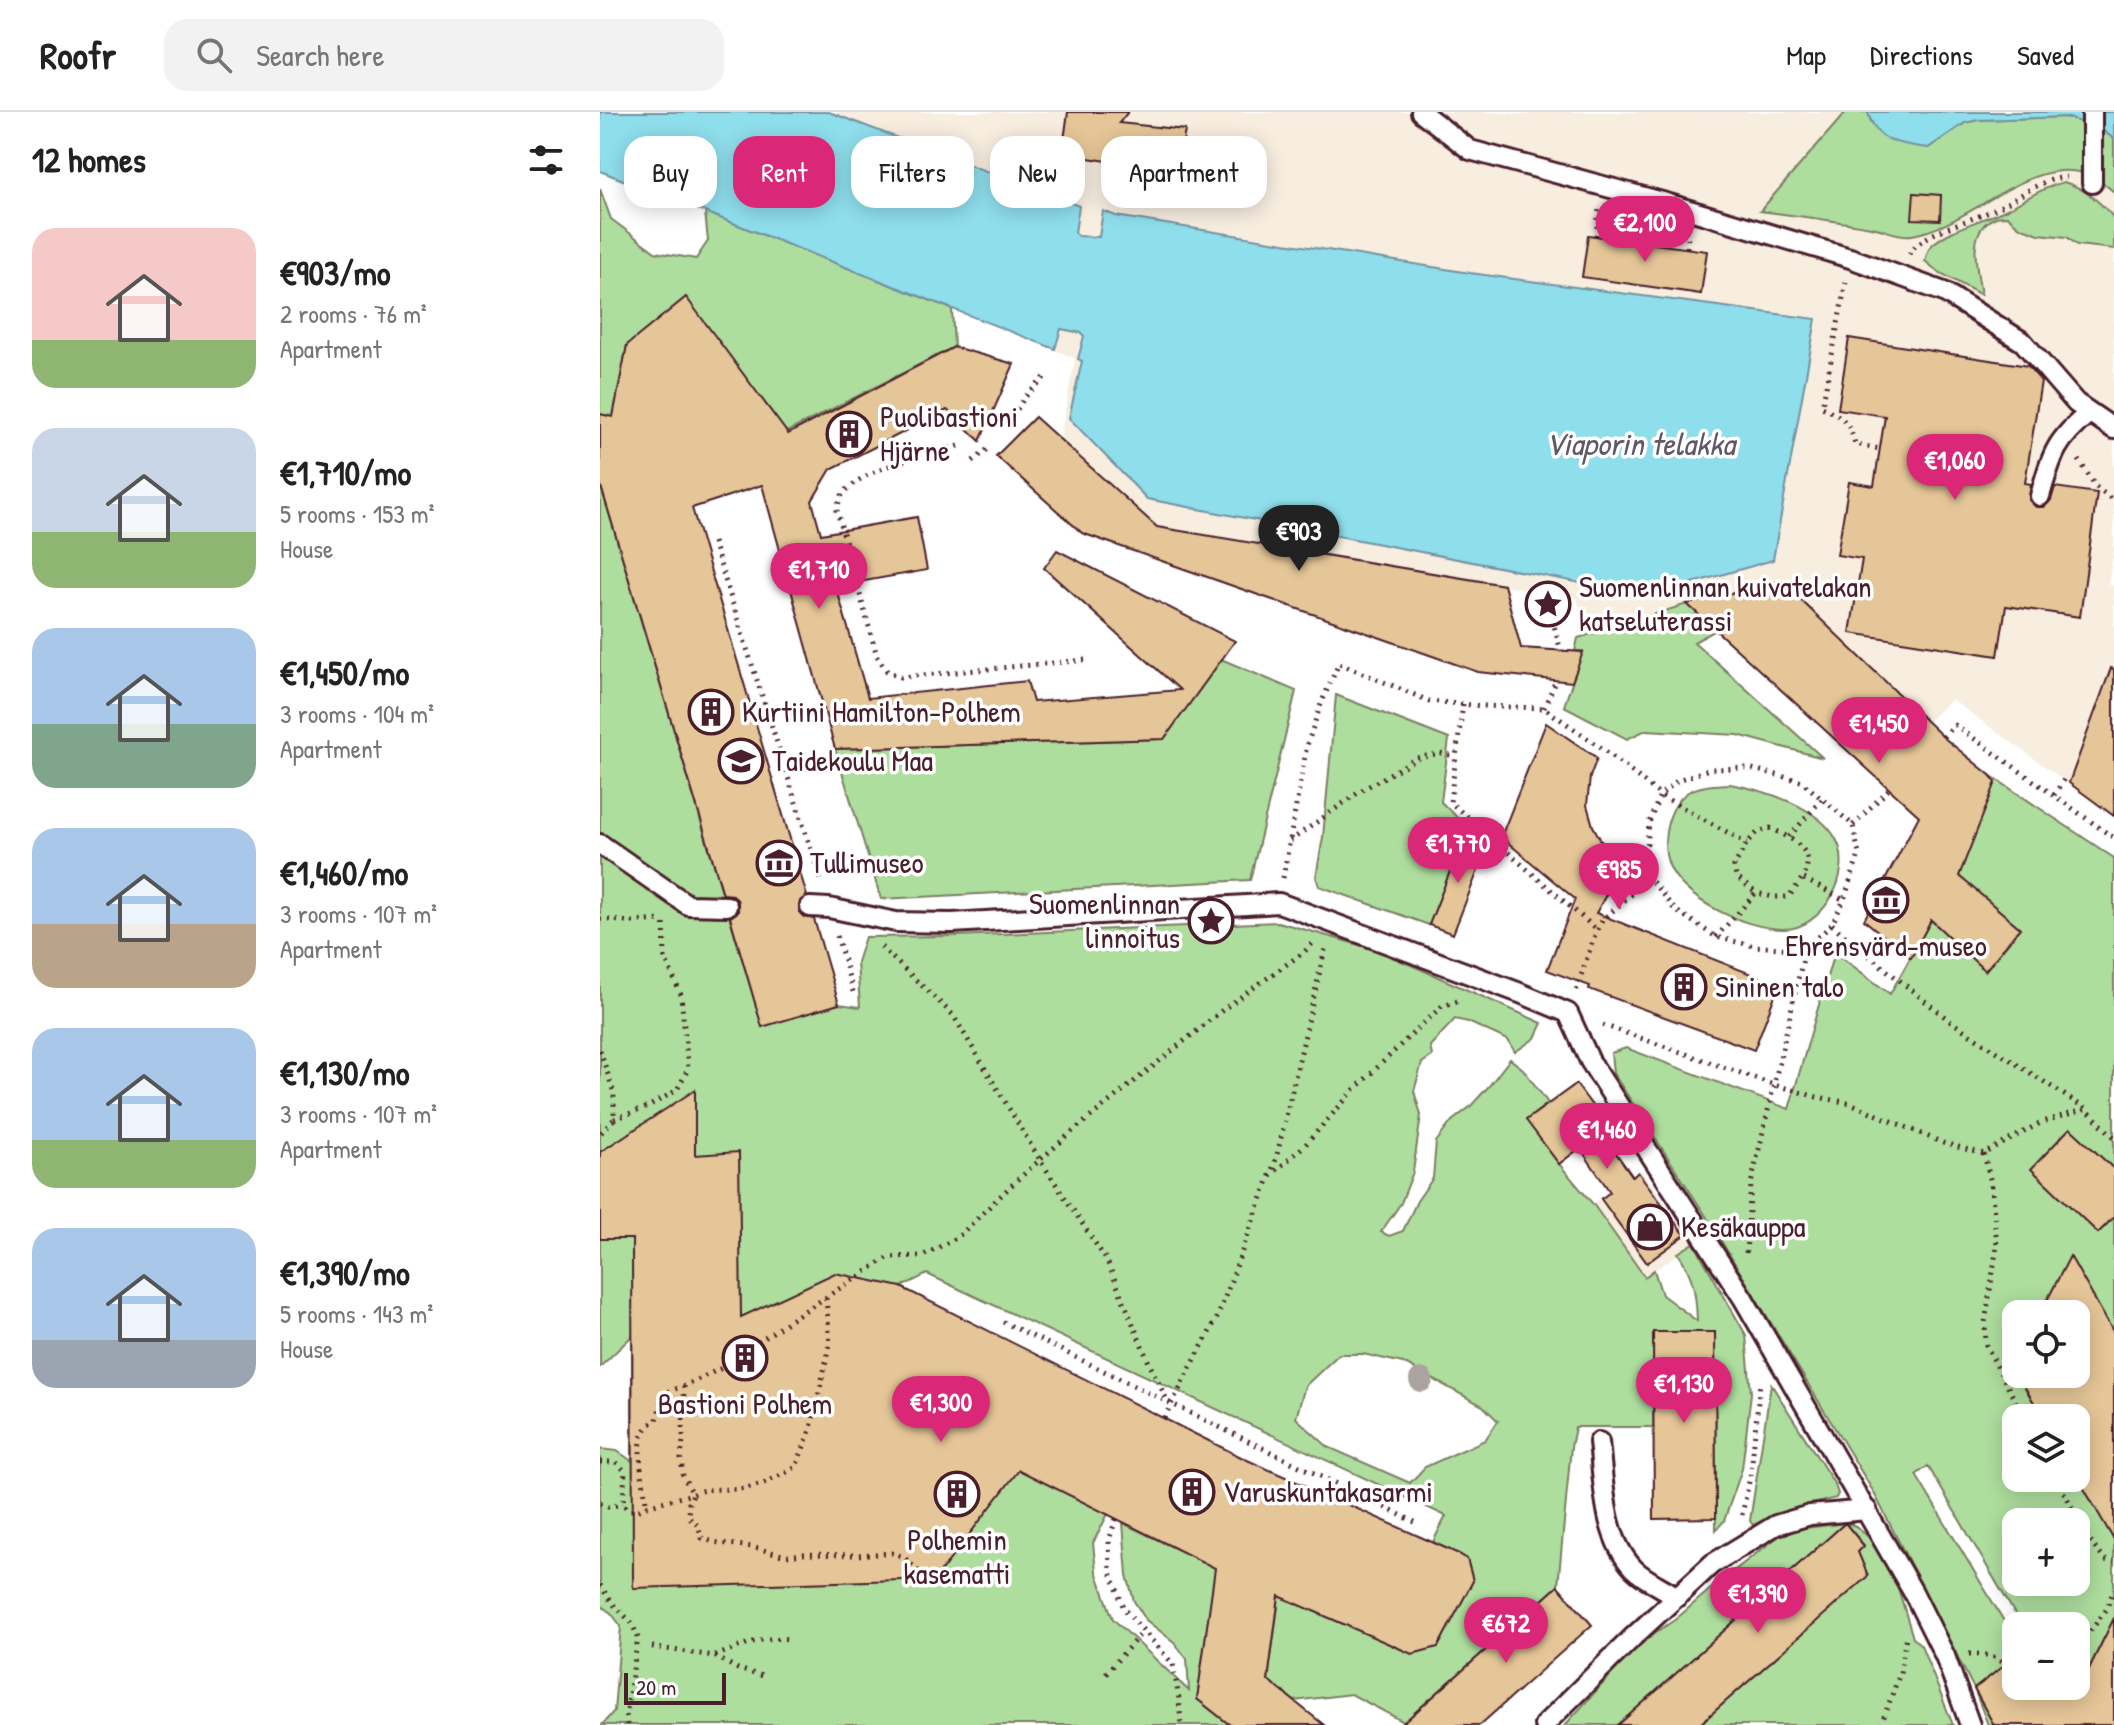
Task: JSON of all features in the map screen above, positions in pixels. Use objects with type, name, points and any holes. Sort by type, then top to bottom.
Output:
[{"type":"lane","points":[[1421,112],[1470,150],[1666,203],[1850,258],[1944,292],[2023,342],[2076,403],[2114,429]]},
{"type":"lane","points":[[2092,112],[2092,183]]},
{"type":"lane","points":[[2040,496],[2051,456],[2071,427],[2089,413]]},
{"type":"lane","points":[[600,844],[688,905],[727,906]]},
{"type":"lane","points":[[820,908],[896,922],[952,923],[1279,903],[1568,1013],[1590,1061],[1743,1298],[1867,1510],[1945,1656],[1970,1725]]},
{"type":"lane","points":[[1599,1442],[1615,1541],[1635,1570],[1677,1597]]},
{"type":"lane","points":[[1544,1725],[1712,1564],[1776,1525],[1810,1515],[1867,1510]]},
{"type":"path","points":[[1897,274],[1913,247],[1930,236],[1999,208],[2036,185],[2064,176],[2092,183]]},
{"type":"path","points":[[1850,258],[1822,407],[1838,414],[1851,428],[1855,444],[1880,449]]},
{"type":"path","points":[[1009,423],[1024,398],[1047,375]]},
{"type":"path","points":[[2071,427],[2072,446],[2083,465],[2096,487],[2114,501]]},
{"type":"path","points":[[959,446],[870,474],[840,496],[837,511],[877,656],[887,671],[901,677],[1086,660]]},
{"type":"path","points":[[973,461],[988,449]]},
{"type":"path","points":[[713,542],[820,908],[854,995]]},
{"type":"path","points":[[1548,604],[1561,651]]},
{"type":"path","points":[[1279,903],[1307,745],[1339,663],[1429,701],[1544,708],[1606,751],[1660,795],[1747,843]]},
{"type":"path","points":[[1544,708],[1556,680]]},
{"type":"path","points":[[1463,704],[1450,802],[1597,930]]},
{"type":"path","points":[[1943,737],[1955,725],[2114,838]]},
{"type":"path","points":[[1289,841],[1362,790],[1417,758],[1440,753],[1455,756]]},
{"type":"path","points":[[1743,1298],[1751,1184],[1805,950],[1832,924],[1844,900],[1859,855],[1853,825],[1801,781],[1749,768],[1710,769],[1678,780],[1660,795],[1649,823],[1646,858],[1650,879],[1675,910],[1716,937],[1754,946],[1805,950]]},
{"type":"path","points":[[2054,795],[2064,779]]},
{"type":"path","points":[[1853,825],[1890,788]]},
{"type":"path","points":[[1789,837],[1822,799]]},
{"type":"path","points":[[1770,828],[1789,837],[1804,848],[1808,861],[1804,879],[1788,897],[1756,893],[1736,877],[1734,866],[1747,843],[1758,832],[1770,828]]},
{"type":"path","points":[[1650,879],[1603,919],[1568,1013],[1775,1085],[1850,1103],[1943,1143],[1984,1154],[2042,1122],[2086,1109]]},
{"type":"path","points":[[1804,879],[1844,900]]},
{"type":"path","points":[[1716,937],[1756,893]]},
{"type":"path","points":[[600,919],[632,922],[664,920],[665,958],[681,995],[688,1069],[677,1090],[648,1107],[614,1119],[600,1134]]},
{"type":"path","points":[[646,1506],[640,1461],[645,1430],[657,1420],[663,1393],[722,1368],[889,1257],[922,1256],[958,1237],[1040,1160],[1225,1008],[1304,952],[1332,922]]},
{"type":"path","points":[[1164,1418],[1218,1316],[1276,1159],[1332,922]]},
{"type":"path","points":[[1832,924],[1950,1021],[2086,1109],[2114,1137]]},
{"type":"path","points":[[877,944],[953,1015],[1040,1160],[1107,1261],[1150,1365],[1170,1403]]},
{"type":"path","points":[[1269,1177],[1305,1145],[1354,1090],[1442,1006],[1467,998]]},
{"type":"path","points":[[600,1050],[614,1093],[614,1119]]},
{"type":"path","points":[[600,1121],[605,1128]]},
{"type":"path","points":[[1984,1154],[1991,1183],[1997,1245],[1985,1323],[1986,1345],[2017,1404]]},
{"type":"path","points":[[600,1462],[616,1462],[625,1471],[623,1504],[628,1510],[639,1510],[697,1492],[739,1489],[773,1480],[796,1467],[811,1428],[830,1344],[826,1298]]},
{"type":"path","points":[[1003,1322],[1419,1524]]},
{"type":"path","points":[[1712,1564],[1741,1515],[1751,1472],[1760,1376]]},
{"type":"path","points":[[684,1386],[681,1458],[683,1476],[693,1494]]},
{"type":"path","points":[[2064,1492],[2094,1547],[2105,1560],[2114,1562]]},
{"type":"path","points":[[693,1494],[688,1516],[698,1525],[702,1538],[713,1542],[752,1547],[786,1556],[892,1553],[904,1557],[919,1572]]},
{"type":"path","points":[[600,1503],[608,1507],[623,1504]]},
{"type":"path","points":[[1116,1519],[1109,1540],[1110,1569],[1124,1609],[1173,1664],[1181,1725]]},
{"type":"path","points":[[600,1585],[612,1603],[632,1623],[638,1638],[627,1725]]},
{"type":"path","points":[[2090,1631],[2106,1610],[2114,1589]]},
{"type":"path","points":[[1881,1725],[1900,1673],[1913,1592]]},
{"type":"path","points":[[1106,1673],[1143,1631]]},
{"type":"path","points":[[714,1656],[771,1637],[789,1639]]},
{"type":"path","points":[[652,1647],[714,1656],[738,1669],[762,1676]]},
{"type":"shaded area","points":[[600,112],[1494,112],[1529,115],[1532,112],[1868,112],[1871,122],[1928,148],[1965,123],[2114,139],[2114,552],[2108,584],[2114,586],[2114,816],[1951,699],[1928,722],[1781,580],[1687,604],[1587,635],[1577,598],[1157,527],[1060,439],[1075,358],[694,208],[717,208],[717,136],[624,136],[624,180],[600,171]]},
{"type":"shaded area","points":[[1641,1170],[1694,1243],[1645,1277],[1593,1204]]},
{"type":"green space","points":[[1846,112],[1868,112],[1871,122],[1928,148],[1965,123],[1978,120],[2066,117],[2101,129],[2114,139],[2114,192],[2094,177],[2072,171],[2049,173],[2026,180],[1935,229],[1912,235],[1760,211]]},
{"type":"green space","points":[[2064,182],[2092,196],[2114,218],[2114,249],[2077,245],[2067,237],[2039,234],[2002,216],[1985,224],[1976,242],[1981,295],[1925,261],[1931,246],[1941,238]]},
{"type":"green space","points":[[600,189],[611,219],[655,252],[696,259],[708,241],[705,212],[952,309],[954,347],[787,432],[627,345],[613,417],[600,414]]},
{"type":"green space","points":[[600,483],[762,1026],[839,1004],[860,1007],[857,962],[865,937],[1278,922],[1377,950],[1542,1023],[1535,1038],[1515,1052],[1508,1040],[1455,1019],[1430,1046],[1432,1056],[1422,1063],[1414,1091],[1421,1115],[1413,1172],[1401,1203],[1381,1232],[1389,1236],[1403,1231],[1417,1201],[1433,1178],[1436,1142],[1510,1059],[1523,1069],[1548,1103],[1527,1120],[1645,1277],[1654,1270],[1662,1295],[1697,1321],[1693,1286],[1678,1253],[1694,1243],[1746,1335],[1751,1393],[1742,1469],[1724,1521],[1716,1530],[1715,1332],[1654,1332],[1653,1427],[1575,1427],[1558,1586],[1404,1722],[1351,1694],[1294,1701],[1268,1680],[1278,1606],[1214,1580],[1197,1699],[1230,1725],[602,1725],[614,1711],[621,1626],[600,1605],[600,1449],[617,1451],[632,1461],[632,1336],[600,1367]],"holes":[[[927,1274],[1446,1516],[1433,1542],[1467,1559],[1473,1581],[1438,1647],[1412,1654],[1218,1569],[1123,1523],[1127,1575],[1134,1601],[1146,1620],[1174,1642],[1187,1659],[1189,1691],[1113,1619],[1096,1571],[1093,1543],[1108,1514],[901,1287]],[[1339,1354],[1363,1354],[1403,1363],[1483,1406],[1498,1421],[1485,1440],[1425,1467],[1410,1483],[1328,1447],[1296,1418],[1305,1386]]]},
{"type":"green space","points":[[1687,604],[1716,630],[1694,642],[1823,758],[1738,735],[1646,730],[1627,739],[1564,706],[1583,651],[1575,651],[1578,638]]},
{"type":"green space","points":[[1221,659],[1296,691],[1250,880],[881,899],[835,749],[1164,739]]},
{"type":"green space","points":[[1336,695],[1449,739],[1441,802],[1461,821],[1464,836],[1429,925],[1319,886],[1316,877],[1323,837]]},
{"type":"green space","points":[[1990,775],[2114,858],[2114,1627],[2104,1638],[2090,1667],[2090,1612],[2014,1612],[2004,1596],[2090,1596],[2090,1508],[2002,1508],[2002,1592],[1928,1466],[1916,1475],[2002,1618],[2002,1668],[1974,1689],[1873,1491],[1706,1216],[1613,1073],[1611,1053],[1626,1048],[1789,1109],[1831,963],[1837,954],[1890,994],[1959,876]]},
{"type":"green space","points":[[1730,784],[1789,801],[1817,817],[1836,839],[1841,853],[1838,883],[1831,898],[1810,921],[1782,929],[1734,918],[1688,890],[1669,865],[1665,846],[1667,826],[1681,798],[1698,788]]},
{"type":"green space","points":[[1771,1384],[1838,1494],[1836,1498],[1785,1511],[1753,1525],[1750,1521]]},
{"type":"green space","points":[[1845,1523],[1853,1525],[1877,1543],[1893,1571],[1913,1638],[1921,1645],[1953,1725],[1699,1725],[1867,1576],[1858,1552],[1864,1545]]},
{"type":"green space","points":[[1845,1523],[1618,1725],[1565,1725],[1640,1643],[1676,1619],[1779,1536],[1805,1528]]},
{"type":"green space","points":[[1974,1689],[1994,1725],[1988,1725]]},
{"type":"water","name":"Viaporin telakka","points":[[600,112],[829,112],[893,136],[851,136],[851,208],[974,208],[974,167],[990,173],[990,208],[1079,208],[1075,233],[1078,236],[1099,237],[1103,211],[1116,216],[1470,273],[1816,319],[1773,560],[1648,596],[1147,499],[1069,418],[1082,361],[1078,359],[1084,336],[1081,333],[1061,329],[1055,349],[695,208],[717,208],[717,136],[624,136],[624,180],[600,171]]},
{"type":"water","points":[[1868,112],[2114,112],[2114,139],[2101,129],[2066,117],[1978,120],[1965,123],[1928,148],[1899,143],[1884,136],[1877,131]]},
{"type":"building","points":[[1068,112],[1128,112],[1119,123],[1185,130],[1184,136],[1101,136],[1101,160],[1085,158],[1085,136],[1065,136]]},
{"type":"building","points":[[1914,193],[1941,195],[1940,220],[1912,219]]},
{"type":"building","points":[[1588,235],[1707,251],[1701,294],[1582,277]]},
{"type":"building","points":[[686,297],[788,434],[954,347],[1014,364],[980,441],[947,410],[831,469],[812,501],[821,534],[917,517],[927,570],[836,586],[868,698],[1027,681],[1033,702],[1180,690],[1044,568],[1057,550],[1235,641],[1164,739],[835,749],[762,485],[692,508],[807,896],[800,901],[799,912],[804,917],[814,919],[839,1004],[762,1027],[730,917],[738,912],[738,901],[733,895],[723,894],[600,483],[600,414],[613,417],[627,345]]},
{"type":"building","points":[[1849,338],[2028,366],[2041,381],[2025,483],[2031,484],[2029,500],[2036,507],[2044,507],[2051,500],[2055,487],[2097,493],[2080,617],[2006,606],[1998,656],[1850,633],[1862,559],[1837,555],[1849,482],[1874,486],[1885,416],[1838,409]]},
{"type":"building","points":[[1035,417],[1157,527],[1504,585],[1521,648],[1583,652],[1572,682],[1478,672],[1082,533],[996,456]]},
{"type":"building","points":[[1782,582],[1943,737],[1996,782],[1959,876],[2020,928],[1985,971],[1931,920],[1911,958],[1864,920],[1919,816],[1687,604]]},
{"type":"building","points":[[2111,668],[2114,669],[2114,816],[2069,783]]},
{"type":"building","points":[[1546,723],[1597,758],[1590,777],[1587,805],[1593,826],[1604,846],[1623,864],[1596,913],[1779,985],[1754,1050],[1589,989],[1590,986],[1547,970],[1575,899],[1501,837]]},
{"type":"building","points":[[1464,836],[1488,845],[1453,934],[1429,925]]},
{"type":"building","points":[[1576,1084],[1608,1127],[1601,1132],[1633,1177],[1638,1172],[1685,1235],[1647,1263],[1601,1199],[1610,1192],[1580,1148],[1559,1164],[1526,1120]]},
{"type":"building","points":[[695,1090],[695,1155],[739,1152],[741,1317],[835,1273],[901,1287],[1245,1459],[1467,1559],[1473,1581],[1438,1647],[1412,1654],[1279,1596],[1268,1680],[1324,1725],[1230,1725],[1197,1699],[1215,1568],[1019,1470],[935,1579],[633,1588],[632,1239],[600,1239],[600,1152]]},
{"type":"building","points":[[2070,1128],[2114,1169],[2114,1217],[2098,1233],[2031,1169]]},
{"type":"building","points":[[2070,1256],[2114,1333],[2114,1540],[2086,1492],[2090,1492],[2090,1404],[2035,1404],[2025,1388],[2090,1388],[2090,1300],[2047,1300]]},
{"type":"building","points":[[1653,1332],[1715,1332],[1716,1518],[1654,1519]]},
{"type":"building","points":[[1844,1524],[1864,1546],[1858,1552],[1868,1576],[1699,1725],[1618,1725]]},
{"type":"building","points":[[1558,1586],[1592,1625],[1480,1725],[1401,1725]]},
{"type":"building","points":[[2114,1618],[2114,1725],[1994,1725],[1974,1689],[2002,1667],[2002,1700],[2090,1700],[2090,1667]]},
{"type":"place","name":"Puolibastioni Hjärne","points":[[849,434]]},
{"type":"place","name":"Suomenlinnan kuivatelakan katseluterassi","points":[[1548,604]]},
{"type":"place","name":"Kurtiini Hamilton-Polhem","points":[[711,712]]},
{"type":"place","name":"Taidekoulu Maa","points":[[741,761]]},
{"type":"place","name":"Tullimuseo","points":[[779,863]]},
{"type":"place","name":"Ehrensvärd-museo","points":[[1886,900]]},
{"type":"place","name":"Suomenlinnan linnoitus","points":[[1211,921]]},
{"type":"place","name":"Sininen talo","points":[[1684,987]]},
{"type":"place","name":"Kesäkauppa","points":[[1650,1227]]},
{"type":"place","name":"Bastioni Polhem","points":[[745,1358]]},
{"type":"place","name":"Varuskuntakasarmi","points":[[1192,1492]]},
{"type":"place","name":"Polhemin kasematti","points":[[957,1494]]}]
